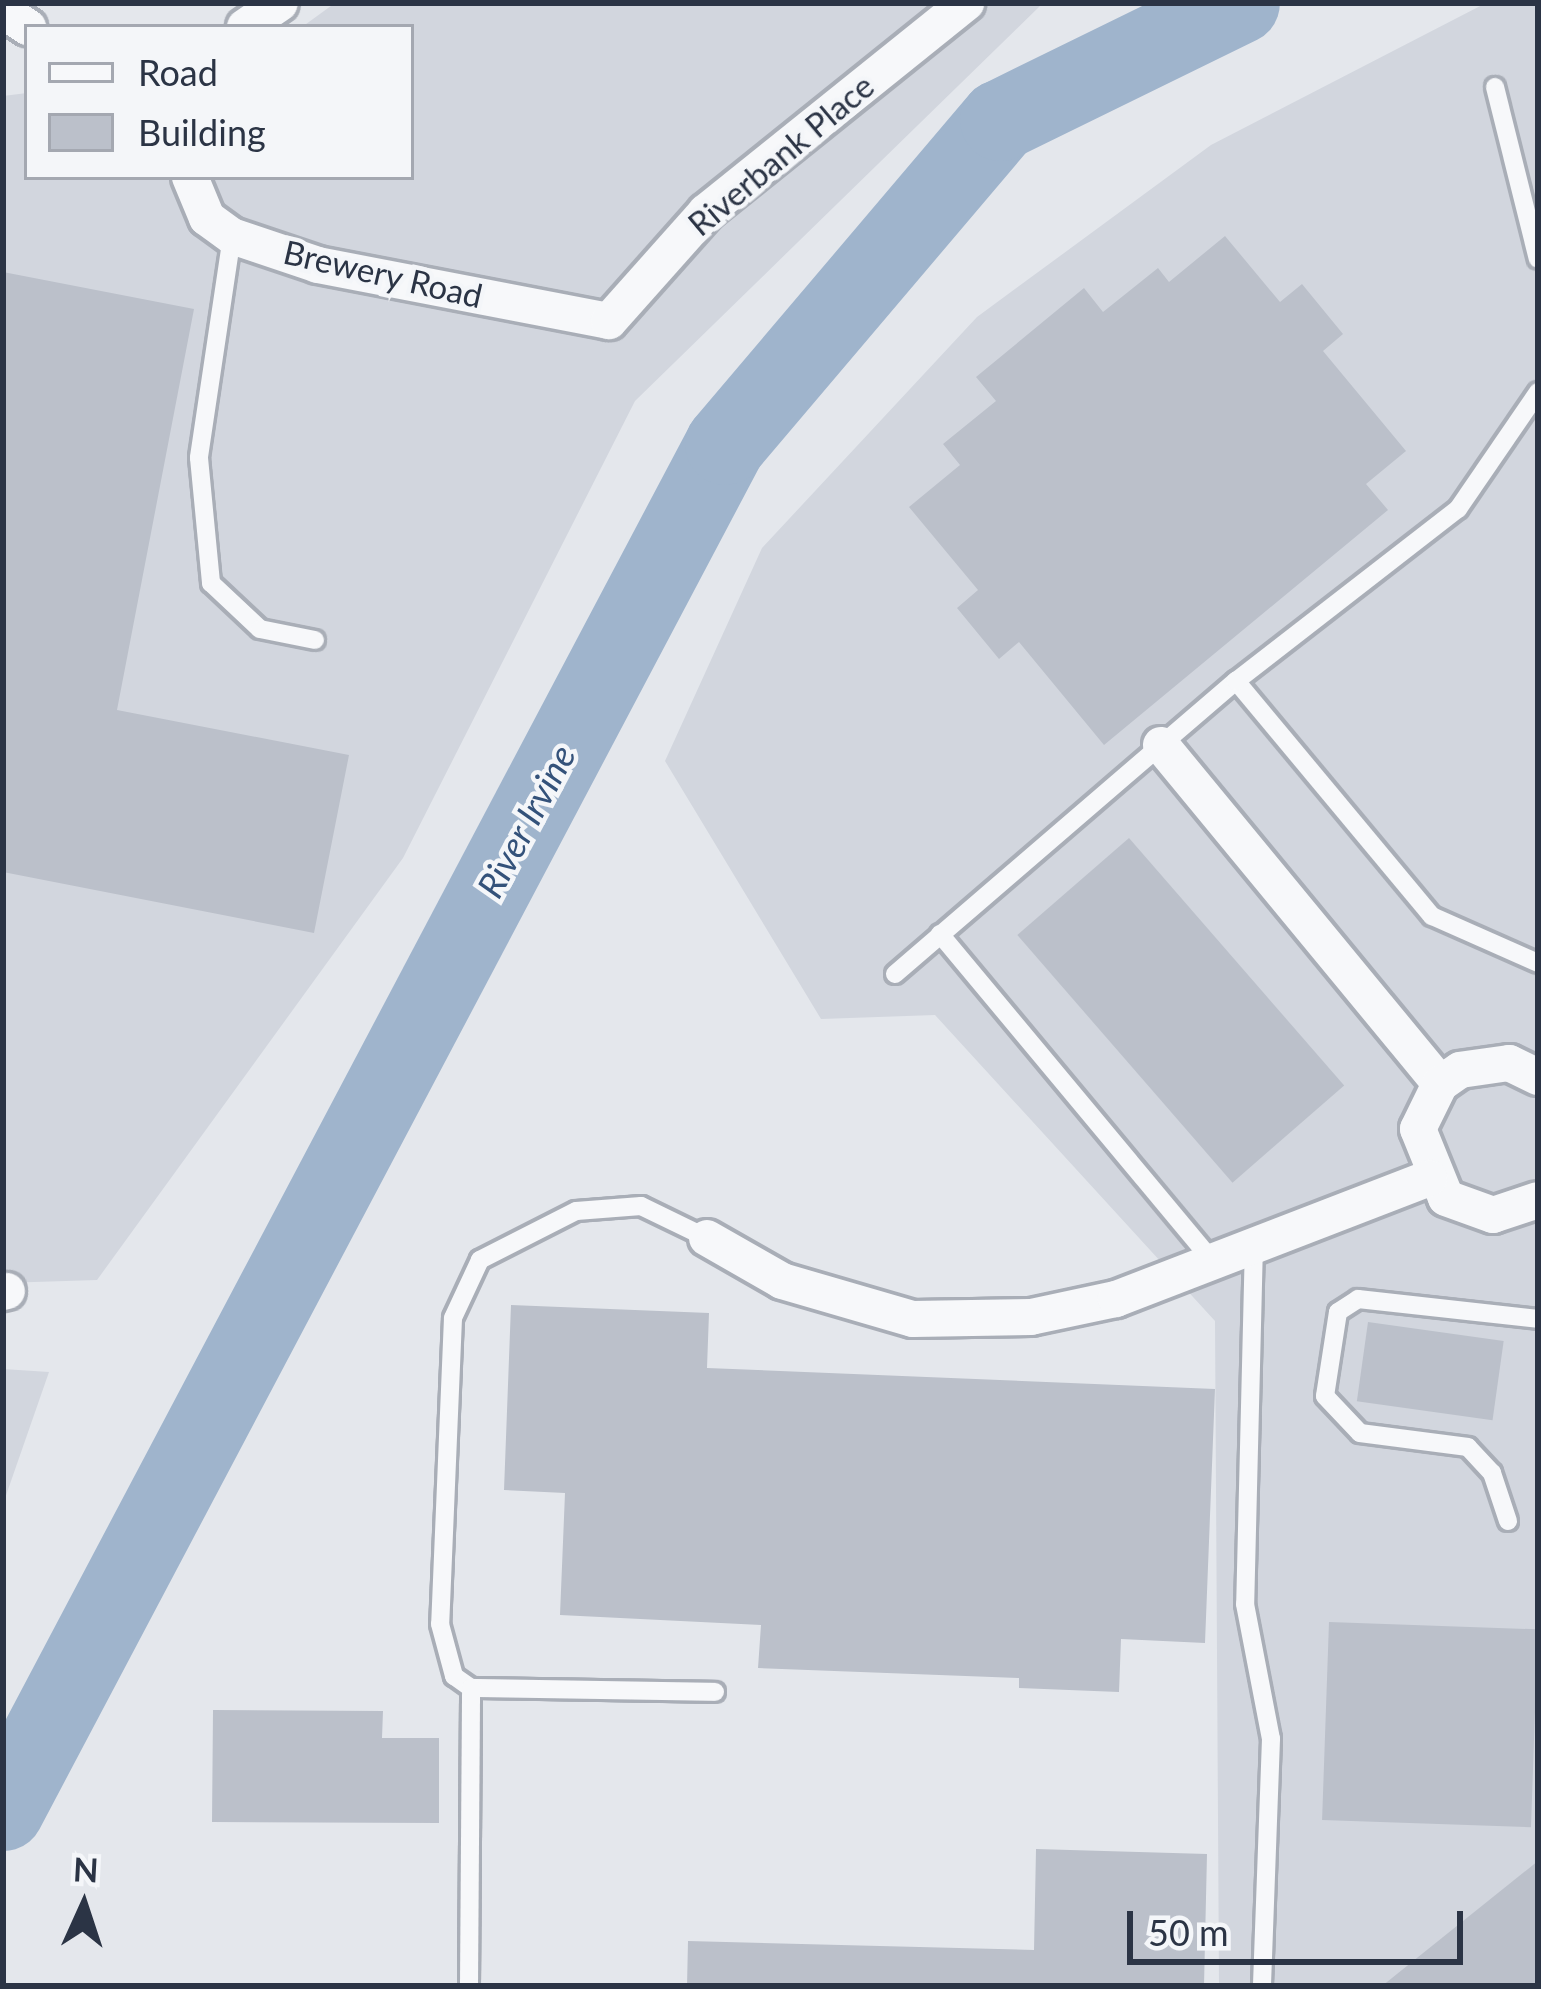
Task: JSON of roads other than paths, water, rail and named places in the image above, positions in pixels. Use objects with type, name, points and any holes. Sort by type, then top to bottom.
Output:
[{"type":"street","points":[[249,24],[280,3]]},
{"type":"street","name":"Riverbank Place","points":[[609,321],[706,212],[966,3]]},
{"type":"street","points":[[191,180],[207,218],[232,236]]},
{"type":"street","name":"Brewery Road","points":[[232,236],[318,265],[609,321]]},
{"type":"street","points":[[1161,745],[1440,1084]]},
{"type":"street","points":[[1538,1077],[1484,1063],[1440,1084],[1418,1130],[1429,1178],[1468,1210],[1538,1201]]},
{"type":"street","points":[[707,1238],[782,1281],[913,1319],[1031,1316],[1116,1299],[1429,1178]]},
{"type":"lane","points":[[1495,87],[1538,259]]},
{"type":"lane","points":[[232,236],[199,458],[211,584],[260,629],[315,640]]},
{"type":"lane","points":[[895,974],[1236,681],[1458,508],[1538,393]]},
{"type":"lane","points":[[1236,681],[1432,916],[1538,963]]},
{"type":"lane","points":[[940,934],[1212,1260]]},
{"type":"lane","points":[[707,1238],[641,1206],[576,1211],[480,1260],[453,1318],[440,1624],[454,1676],[471,1688],[715,1692]]},
{"type":"lane","points":[[1253,1243],[1245,1604],[1271,1739],[1262,1986]]},
{"type":"lane","points":[[1508,1521],[1492,1473],[1468,1447],[1360,1433],[1325,1396],[1338,1312],[1358,1299],[1538,1319]]},
{"type":"lane","points":[[469,1986],[471,1688]]},
{"type":"waterway","name":"River Irvine","points":[[3,1810],[725,444],[1000,120],[1239,3]]}]
